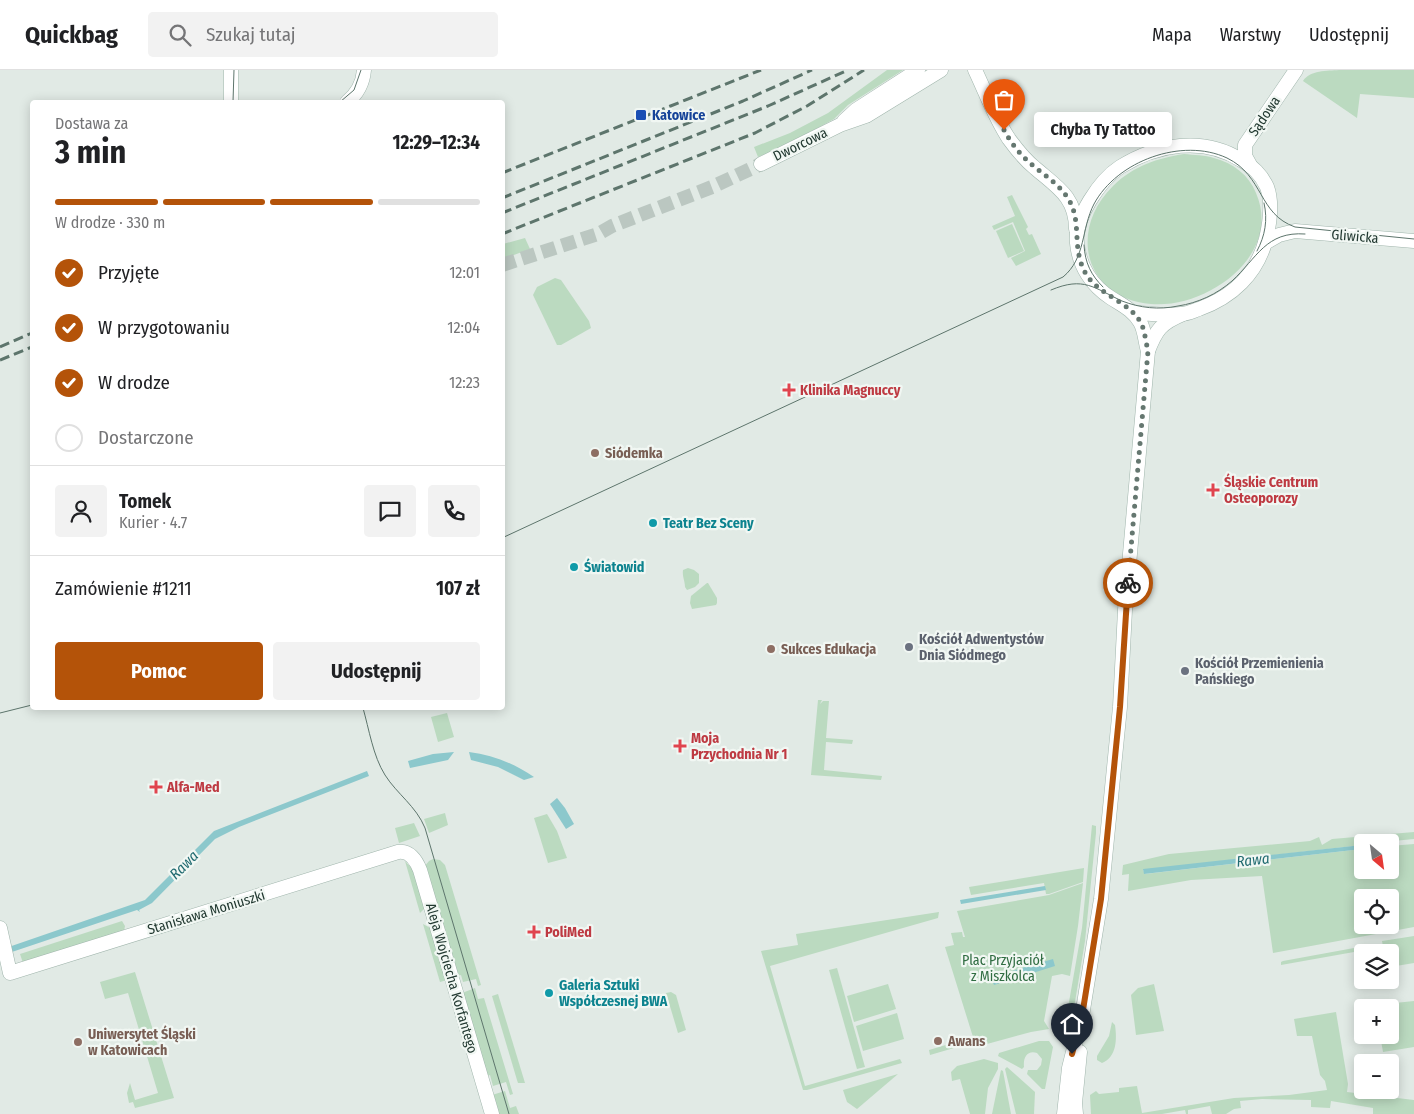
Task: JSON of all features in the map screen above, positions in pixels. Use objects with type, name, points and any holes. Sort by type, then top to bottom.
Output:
[{"type":"street","points":[[231,70],[231,100]]},
{"type":"street","points":[[349,100],[362,83],[364,70]]},
{"type":"street","points":[[840,125],[858,109],[918,70]]},
{"type":"street","points":[[840,125],[866,116],[941,70]]},
{"type":"street","points":[[975,70],[1010,140],[1023,156],[1056,184],[1069,200],[1075,216],[1080,260],[1089,278],[1102,292],[1132,312],[1143,328],[1148,351]]},
{"type":"street","name":"Sądowa","points":[[1250,165],[1244,156],[1245,146],[1296,70]]},
{"type":"street","name":"Dworcowa","points":[[760,164],[840,125]]},
{"type":"street","points":[[1064,1114],[1069,1068],[1082,1016],[1101,899],[1118,732],[1126,610],[1148,351],[1159,328],[1183,314],[1210,305],[1238,286],[1253,270],[1265,243],[1270,201],[1266,185],[1258,172],[1250,165],[1220,150],[1182,145],[1149,152],[1118,168],[1095,192],[1082,216],[1076,237]]},
{"type":"street","name":"Gliwicka","points":[[1270,213],[1280,224],[1296,231]]},
{"type":"street","name":"Gliwicka","points":[[1265,243],[1279,235],[1296,231],[1414,241]]},
{"type":"street","points":[[1132,312],[1164,315],[1183,314]]},
{"type":"street","name":"Stanisława Moniuszki","points":[[1,934],[9,968],[401,851]]},
{"type":"street","name":"Aleja Wojciecha Korfantego","points":[[401,851],[412,857],[420,870],[492,1114]]},
{"type":"street","points":[[1076,1114],[1082,1016]]},
{"type":"green space","points":[[887,70],[903,70],[848,105],[834,119],[783,147],[758,157],[754,147],[790,133],[828,113]]},
{"type":"green space","points":[[1339,70],[1414,70],[1414,98],[1360,94],[1357,118],[1303,81],[1314,73]]},
{"type":"green space","points":[[1184,154],[1207,156],[1221,160],[1245,175],[1256,193],[1262,216],[1259,237],[1249,257],[1235,274],[1216,287],[1195,297],[1173,303],[1151,304],[1128,299],[1110,289],[1098,276],[1090,259],[1088,241],[1091,222],[1099,203],[1113,186],[1129,173],[1146,164]]},
{"type":"green space","points":[[1012,195],[1028,227],[1026,229],[1029,235],[1032,234],[1041,254],[1016,266],[1011,258],[1025,251],[1013,222],[994,230],[992,226],[1015,216],[1007,197]]},
{"type":"green space","points":[[1012,224],[1024,251],[1008,258],[996,231]]},
{"type":"green space","points":[[525,238],[530,249],[505,258],[505,243]]},
{"type":"green space","points":[[555,278],[561,280],[589,321],[591,328],[561,345],[557,345],[533,295],[537,287]]},
{"type":"green space","points":[[688,568],[699,574],[699,583],[687,590],[683,570]]},
{"type":"green space","points":[[707,583],[717,598],[716,605],[692,609],[690,603],[691,596]]},
{"type":"green space","points":[[818,700],[822,700],[820,704],[823,701],[829,701],[826,738],[853,740],[852,744],[826,742],[824,770],[882,776],[881,780],[811,775]]},
{"type":"green space","points":[[447,713],[454,737],[438,742],[431,717]]},
{"type":"green space","points":[[445,813],[448,825],[429,833],[424,819]]},
{"type":"green space","points":[[547,814],[557,831],[567,858],[548,863],[534,818]]},
{"type":"green space","points":[[414,823],[420,836],[399,843],[395,828]]},
{"type":"green space","points":[[1092,825],[1096,826],[1096,833],[1085,941],[1075,1002],[1069,1020],[1066,1019],[1082,928]]},
{"type":"green space","points":[[1414,832],[1414,839],[1399,840],[1399,834],[1391,834]]},
{"type":"green space","points":[[1319,837],[1322,845],[1332,839],[1354,837],[1354,846],[1143,870],[1145,874],[1354,850],[1354,879],[1399,879],[1399,845],[1414,844],[1414,927],[1399,930],[1399,889],[1354,889],[1354,934],[1376,934],[1273,953],[1262,876],[1191,880],[1128,891],[1129,874],[1122,875],[1123,865],[1169,854],[1310,841]]},
{"type":"green space","points":[[433,859],[440,860],[445,865],[481,985],[478,986],[476,979],[463,982],[461,975],[455,977],[424,867]]},
{"type":"green space","points":[[405,861],[414,871],[424,904],[424,909],[420,913]]},
{"type":"green space","points":[[1084,868],[1083,882],[1049,894],[1046,894],[1044,883],[971,895],[969,887]]},
{"type":"green space","name":"Plac Przyjaciół z Miszkolca","points":[[1083,883],[1070,976],[1062,974],[1052,976],[1044,1021],[1049,1029],[987,1044],[978,1041],[930,1055],[929,1050],[973,1037],[945,947],[954,945],[951,933],[962,932],[963,937],[965,937],[957,911],[1049,895]]},
{"type":"green space","points":[[939,912],[938,918],[770,966],[805,1086],[900,1059],[902,1063],[803,1090],[761,951],[798,945],[796,934]]},
{"type":"green space","points":[[122,921],[125,926],[124,931],[23,963],[20,954]]},
{"type":"green space","points":[[423,924],[432,929],[447,980],[440,982]]},
{"type":"green space","points":[[1414,936],[1414,963],[1399,966],[1399,944],[1383,944],[1382,941]]},
{"type":"green space","points":[[1354,948],[1354,952],[1281,965],[1283,961]]},
{"type":"green space","points":[[837,968],[865,1067],[857,1069],[829,970]]},
{"type":"green space","points":[[135,972],[174,1098],[135,1108],[133,1102],[129,1103],[127,1093],[130,1083],[135,1100],[158,1093],[128,993],[105,999],[100,982]]},
{"type":"green space","points":[[888,984],[896,1009],[854,1022],[847,996]]},
{"type":"green space","points":[[1154,984],[1164,1031],[1136,1035],[1131,995],[1138,988]]},
{"type":"green space","points":[[475,988],[478,999],[484,998],[513,1094],[510,1095],[506,1082],[493,1086],[490,1075],[484,1077],[462,993]]},
{"type":"green space","points":[[671,992],[676,995],[686,1030],[678,1033],[666,993]]},
{"type":"green space","points":[[498,994],[525,1083],[518,1083],[517,1080],[492,996]]},
{"type":"green space","points":[[1414,1001],[1414,1047],[1383,1052],[1382,1044],[1399,1044],[1399,1003]]},
{"type":"green space","points":[[1336,1012],[1348,1084],[1347,1092],[1354,1093],[1354,1099],[1399,1098],[1414,1100],[1414,1114],[1373,1114],[1373,1108],[1331,1101],[1330,1108],[1311,1107],[1311,1100],[1262,1099],[1240,1101],[1241,1108],[1234,1109],[1226,1114],[1212,1114],[1210,1106],[1188,1110],[1188,1114],[1186,1114],[1185,1110],[1162,1114],[1091,1114],[1090,1095],[1096,1091],[1099,1094],[1119,1092],[1119,1088],[1137,1086],[1142,1113],[1234,1098],[1289,1095],[1327,1090],[1325,1081],[1320,1075],[1312,1036],[1297,1036],[1294,1019]]},
{"type":"green space","points":[[897,1013],[904,1039],[863,1051],[856,1026]]},
{"type":"green space","points":[[1112,1022],[1116,1030],[1115,1047],[1111,1056],[1102,1063],[1097,1060],[1097,1056],[1109,1036]]},
{"type":"green space","points":[[1039,1041],[1049,1041],[1053,1047],[1045,1089],[1042,1089],[1027,1074],[1028,1070],[1037,1070],[1041,1065],[1042,1059],[1037,1053],[1034,1052],[1026,1056],[1022,1069],[998,1056],[999,1053]]},
{"type":"green space","points":[[984,1059],[998,1063],[998,1069],[988,1088],[985,1114],[970,1114],[960,1079],[952,1081],[951,1072],[957,1066]]},
{"type":"green space","points":[[1007,1067],[1035,1092],[1034,1114],[1016,1114],[1005,1069]]},
{"type":"green space","points":[[1001,1070],[1003,1071],[1011,1114],[992,1114]]},
{"type":"green space","points":[[898,1074],[857,1109],[847,1102],[843,1090]]},
{"type":"green space","points":[[505,1091],[510,1108],[516,1106],[519,1114],[495,1114],[492,1095]]},
{"type":"water","points":[[454,752],[448,760],[410,768],[408,761],[433,754]]},
{"type":"water","points":[[469,752],[503,760],[534,777],[524,780],[498,767],[471,760]]},
{"type":"water","name":"Rawa","points":[[367,771],[369,776],[239,827],[215,839],[152,903],[139,910],[140,912],[137,910],[0,956],[0,950],[145,900],[214,831]]},
{"type":"water","points":[[557,798],[574,824],[566,829],[550,804]]},
{"type":"water","name":"Rawa","points":[[1354,846],[1354,850],[1144,874],[1143,869]]},
{"type":"water","points":[[1045,886],[1046,890],[961,904],[960,900]]},
{"type":"water","points":[[1053,959],[1055,966],[994,985],[991,977]]},
{"type":"tunnel","points":[[505,264],[598,234],[612,226],[712,187],[761,164]]},
{"type":"tram line","points":[[233,100],[234,70]]},
{"type":"tram line","points":[[342,100],[354,90],[361,70]]},
{"type":"tram line","points":[[505,537],[1063,277],[1076,261],[1090,214],[1104,189],[1134,165],[1152,157],[1190,150],[1209,152],[1227,158],[1248,175],[1274,213],[1283,221],[1295,227],[1414,239]]},
{"type":"tram line","points":[[1257,251],[1265,228],[1264,203]]},
{"type":"tram line","points":[[1051,290],[1062,286],[1081,284],[1096,288],[1122,301],[1143,307],[1164,308],[1185,305],[1214,294],[1226,286],[1271,241],[1292,234],[1305,234]]},
{"type":"tram line","points":[[1084,245],[1089,268],[1103,287]]},
{"type":"tram line","points":[[0,713],[30,706]]},
{"type":"tram line","points":[[364,710],[374,751],[381,768],[390,782],[417,813],[425,828],[509,1114]]},
{"type":"railway","points":[[505,172],[761,70]]},
{"type":"railway","points":[[505,197],[743,101],[812,70]]},
{"type":"railway","points":[[505,212],[768,106],[848,70]]},
{"type":"railway","points":[[505,233],[755,133],[807,106],[864,70]]},
{"type":"railway","points":[[0,347],[30,334]]},
{"type":"railway","points":[[0,360],[30,348]]},
{"type":"way so far","points":[[1004,130],[1023,156],[1056,184],[1072,205],[1075,216],[1078,250],[1082,266],[1089,278],[1102,292],[1132,312],[1143,328],[1148,351],[1128,583]]},
{"type":"place","name":"Katowice","points":[[641,115]]},
{"type":"place","name":"Chyba Ty Tattoo","points":[[1004,130]]},
{"type":"place","name":"Klinika Magnuccy","points":[[789,390]]},
{"type":"place","name":"Siódemka","points":[[595,453]]},
{"type":"place","name":"Śląskie Centrum Osteoporozy","points":[[1213,490]]},
{"type":"place","name":"Teatr Bez Sceny","points":[[653,523]]},
{"type":"place","name":"Światowid","points":[[574,567]]},
{"type":"place","name":"Kościół Adwentystów Dnia Siódmego","points":[[909,647]]},
{"type":"place","name":"Sukces Edukacja","points":[[771,649]]},
{"type":"place","name":"Kościół Przemienienia Pańskiego","points":[[1185,671]]},
{"type":"place","name":"Moja Przychodnia Nr 1","points":[[680,746]]},
{"type":"place","name":"Alfa-Med","points":[[156,787]]},
{"type":"place","name":"PoliMed","points":[[534,932]]},
{"type":"place","name":"Galeria Sztuki Współczesnej BWA","points":[[549,993]]},
{"type":"place","name":"Awans","points":[[938,1041]]},
{"type":"place","name":"Uniwersytet Śląski w Katowicach","points":[[78,1042]]},
{"type":"route","points":[[1072,1054],[1082,1016],[1101,899],[1118,732],[1128,583]]}]
